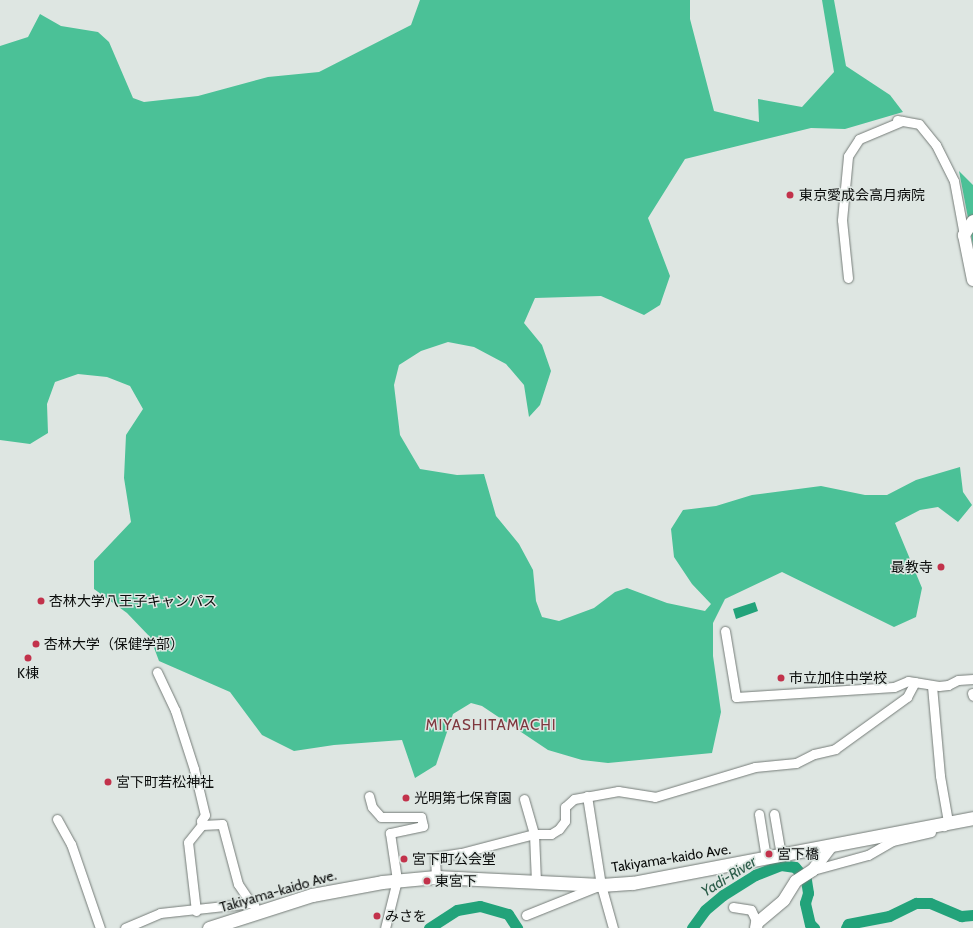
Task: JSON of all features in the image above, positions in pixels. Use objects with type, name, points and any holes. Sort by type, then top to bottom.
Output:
[{"type":"highway","name":"Takiyama-kaido Ave.","points":[[208,928],[256,906],[340,889],[397,880],[436,877],[601,885],[633,883],[973,818]]},
{"type":"main road","points":[[973,221],[964,235],[973,280]]},
{"type":"main road","points":[[756,926],[784,900],[831,846]]},
{"type":"street","points":[[848,278],[842,220],[848,156],[859,140],[900,120],[919,124],[925,130],[944,160],[954,181],[964,235]]},
{"type":"street","points":[[725,631],[736,697],[894,687],[908,682],[932,686],[948,685],[958,680],[973,679]]},
{"type":"street","points":[[157,672],[176,710],[194,769],[205,815],[201,821],[202,826]]},
{"type":"street","points":[[436,877],[436,857],[461,854],[534,834],[551,834],[559,829],[565,821],[565,807],[568,803],[587,796],[618,791],[655,797],[755,767],[796,763],[814,754],[835,749],[907,697],[915,682]]},
{"type":"street","points":[[806,874],[868,855],[892,841],[940,830],[948,822],[940,776],[932,686]]},
{"type":"street","points":[[369,796],[372,807],[381,817],[421,817],[423,826],[390,833],[397,880],[385,928]]},
{"type":"street","points":[[587,796],[601,885],[613,928]]},
{"type":"street","points":[[524,799],[534,834],[536,882]]},
{"type":"street","points":[[759,814],[766,858]]},
{"type":"street","points":[[774,814],[781,855]]},
{"type":"street","points":[[57,819],[71,844],[100,928]]},
{"type":"street","points":[[196,911],[188,842],[202,826],[222,824],[238,884],[256,906]]},
{"type":"street","points":[[526,915],[601,885]]},
{"type":"street","points":[[126,928],[160,913],[256,906]]},
{"type":"street","points":[[733,907],[751,910],[756,926]]},
{"type":"shaded area","points":[[420,0],[690,0],[690,19],[714,111],[759,122],[758,99],[802,107],[834,72],[822,0],[834,0],[846,66],[890,95],[903,112],[845,129],[811,128],[685,159],[648,218],[670,276],[660,305],[644,315],[601,296],[535,298],[524,323],[542,345],[551,371],[540,405],[529,417],[524,385],[506,364],[474,347],[448,342],[421,351],[399,365],[394,385],[400,435],[420,469],[457,475],[484,474],[496,516],[519,544],[533,570],[536,601],[542,617],[559,621],[594,608],[615,592],[627,588],[667,603],[705,611],[711,604],[692,584],[674,557],[671,529],[683,510],[716,506],[752,495],[821,486],[865,495],[887,495],[916,480],[960,467],[963,492],[972,505],[958,522],[938,507],[920,510],[895,523],[922,588],[916,617],[894,627],[782,572],[725,599],[713,623],[713,656],[721,712],[712,753],[608,763],[582,760],[548,750],[482,706],[471,703],[453,714],[436,765],[415,778],[402,740],[334,745],[294,751],[262,735],[230,692],[159,661],[150,637],[127,613],[94,589],[94,561],[131,522],[124,478],[126,435],[143,409],[130,386],[107,377],[78,374],[55,382],[47,404],[48,433],[30,444],[0,440],[0,46],[28,37],[40,14],[61,26],[98,32],[109,42],[133,98],[144,102],[198,96],[268,77],[319,72],[411,25]]},
{"type":"shaded area","points":[[959,171],[973,185],[973,245],[968,218]]},
{"type":"shaded area","points":[[755,602],[758,611],[736,619],[733,609]]},
{"type":"waterway","name":"Yadi-River","points":[[692,928],[705,910],[723,895],[755,875],[781,865],[795,867],[806,880],[808,893],[805,903],[810,924],[814,928]]},
{"type":"waterway","name":"Yadi-River","points":[[846,928],[848,924],[889,916],[916,903],[930,903],[961,916],[973,915]]},
{"type":"waterway","name":"Yadi-River","points":[[429,928],[457,910],[480,906],[508,914],[517,928]]},
{"type":"place","name":"東京愛成会高月病院","points":[[790,195]]},
{"type":"place","name":"最教寺","points":[[941,567]]},
{"type":"place","name":"杏林大学八王子キャンパス","points":[[41,601]]},
{"type":"place","name":"杏林大学（保健学部）","points":[[36,644]]},
{"type":"place","name":"K棟","points":[[28,658]]},
{"type":"place","name":"市立加住中学校","points":[[781,678]]},
{"type":"place","name":"宮下町若松神社","points":[[108,782]]},
{"type":"place","name":"光明第七保育園","points":[[406,798]]},
{"type":"place","name":"宮下橋","points":[[769,854]]},
{"type":"place","name":"宮下町公会堂","points":[[404,859]]},
{"type":"place","name":"東宮下","points":[[427,881]]},
{"type":"place","name":"みさを","points":[[377,916]]},
{"type":"district","name":"MIYASHITAMACHI","points":[[491,726]]}]
